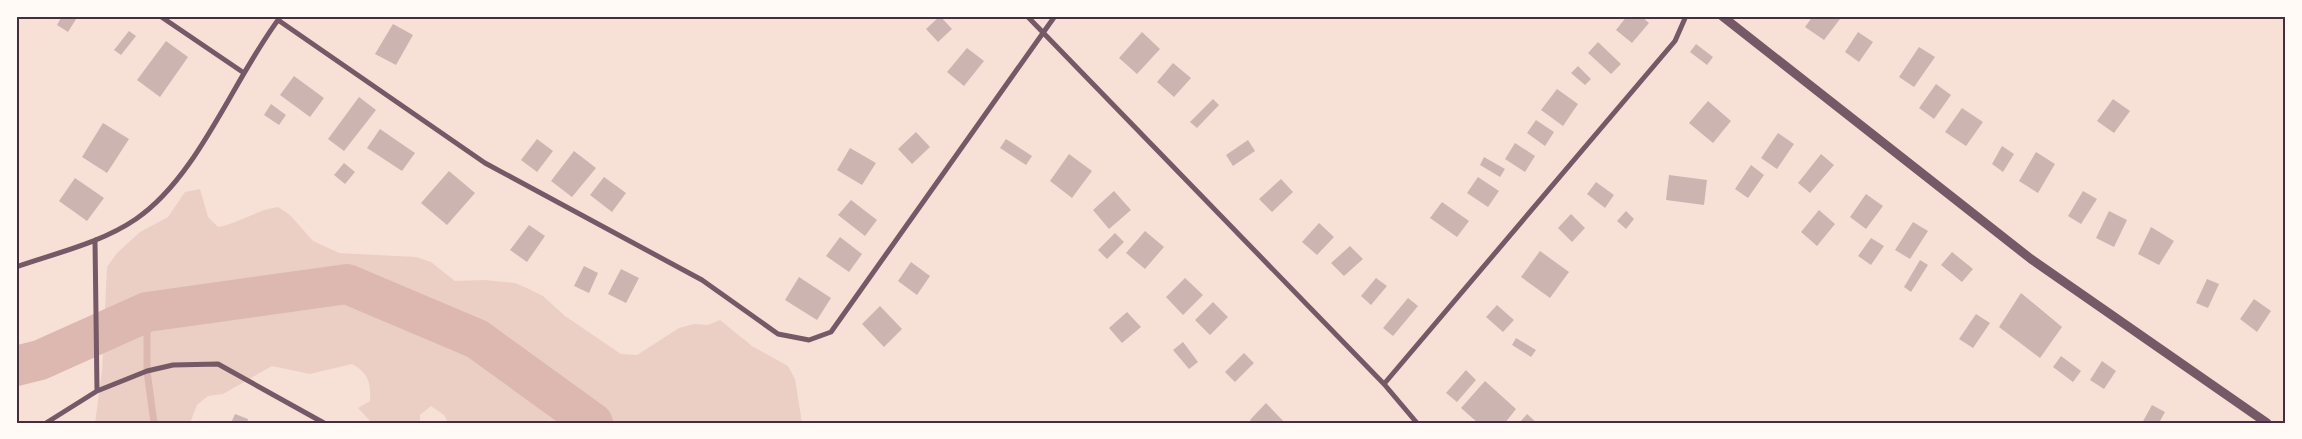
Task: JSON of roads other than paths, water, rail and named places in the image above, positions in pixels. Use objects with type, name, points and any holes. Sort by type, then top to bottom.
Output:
[{"type":"street","points":[[160,16],[244,73]]},
{"type":"street","points":[[1027,16],[1384,384],[1417,423]]},
{"type":"street","points":[[16,267],[95,240],[136,219],[179,180],[279,18],[486,163],[702,280],[778,334],[809,340],[830,332],[1055,16]]},
{"type":"street","points":[[1384,384],[1675,41],[1686,16]]},
{"type":"street","points":[[1722,16],[2031,259],[2267,423]]},
{"type":"street","points":[[95,240],[97,391]]},
{"type":"street","points":[[46,423],[97,391],[156,368],[173,365],[218,364],[324,423]]},
{"type":"waterway","points":[[16,366],[40,360],[147,312],[347,284],[477,339],[593,423]]},
{"type":"waterway","points":[[147,312],[147,371],[154,423]]}]
